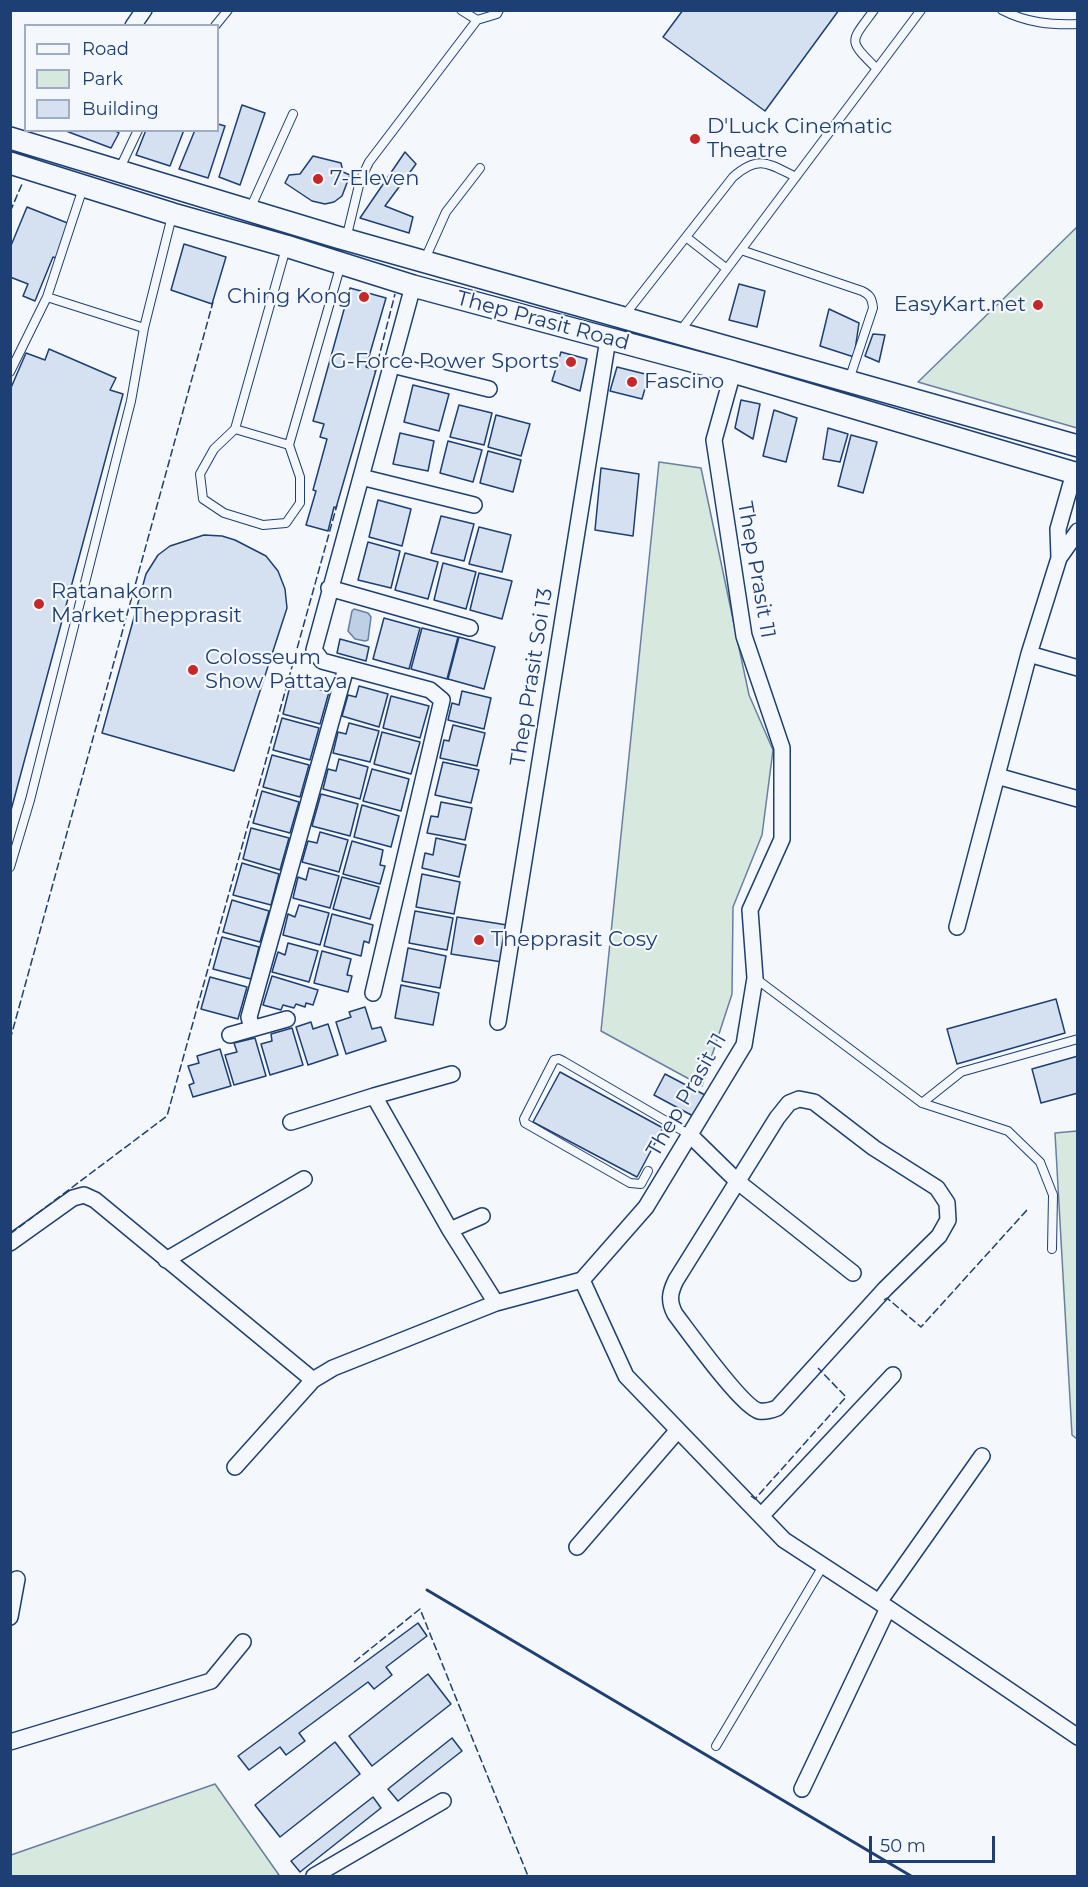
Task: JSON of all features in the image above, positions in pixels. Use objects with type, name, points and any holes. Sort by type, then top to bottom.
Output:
[{"type":"main road","name":"Thep Prasit Road","points":[[20,137],[119,171],[346,240],[1077,446]]},
{"type":"main road","name":"Thep Prasit Road","points":[[10,163],[413,286],[733,372],[1076,474]]},
{"type":"street","points":[[134,24],[144,10]]},
{"type":"street","points":[[373,993],[442,700],[430,690],[322,661],[314,650],[413,286]]},
{"type":"street","name":"Thep Prasit Soi 13","points":[[498,1022],[608,339]]},
{"type":"street","points":[[392,365],[489,388]]},
{"type":"street","name":"Thep Prasit 11","points":[[582,1280],[646,1207],[744,1045],[754,978],[750,910],[782,839],[782,748],[744,636],[714,440],[733,372]]},
{"type":"street","points":[[1059,558],[1058,529],[1076,474]]},
{"type":"street","points":[[361,477],[474,505]]},
{"type":"street","points":[[957,927],[1029,654],[1059,558],[1077,531]]},
{"type":"street","points":[[329,588],[470,628]]},
{"type":"street","points":[[1029,654],[1077,668]]},
{"type":"street","points":[[252,1029],[249,1017],[346,668]]},
{"type":"street","points":[[997,776],[1077,799]]},
{"type":"street","points":[[230,1035],[287,1019]]},
{"type":"street","points":[[291,1122],[452,1074]]},
{"type":"street","points":[[374,1096],[450,1230],[496,1303]]},
{"type":"street","points":[[799,1099],[814,1102],[874,1148],[937,1188],[947,1203],[948,1220],[939,1236],[885,1289],[777,1408],[767,1411],[758,1411],[748,1406],[671,1307],[671,1290],[676,1280],[738,1182],[777,1118],[789,1103],[799,1099]]},
{"type":"street","points":[[690,1135],[738,1182],[853,1273]]},
{"type":"street","points":[[166,1260],[304,1179]]},
{"type":"street","points":[[10,1243],[74,1198],[84,1195],[95,1200],[313,1380]]},
{"type":"street","points":[[450,1230],[482,1216]]},
{"type":"street","points":[[235,1467],[313,1380],[333,1368],[496,1303],[582,1280],[626,1376],[784,1540],[884,1605],[1077,1737]]},
{"type":"street","points":[[761,1516],[892,1375]]},
{"type":"street","points":[[577,1547],[678,1430]]},
{"type":"street","points":[[802,1789],[884,1605],[982,1456]]},
{"type":"street","points":[[10,1617],[17,1579]]},
{"type":"street","points":[[10,1742],[211,1681],[243,1642]]},
{"type":"street","points":[[314,1876],[443,1801]]},
{"type":"lane","points":[[216,24],[228,10]]},
{"type":"lane","points":[[461,10],[477,20]]},
{"type":"lane","points":[[346,240],[360,181],[369,162],[477,20],[496,14],[499,10]]},
{"type":"lane","points":[[874,10],[855,37],[854,43],[877,69]]},
{"type":"lane","points":[[678,334],[921,10]]},
{"type":"lane","points":[[1002,10],[1026,21],[1077,24]]},
{"type":"lane","points":[[249,211],[293,114]]},
{"type":"lane","points":[[119,171],[137,132]]},
{"type":"lane","points":[[622,318],[733,177],[745,166],[757,162],[770,165],[796,177]]},
{"type":"lane","points":[[424,262],[446,212],[480,168]]},
{"type":"lane","points":[[10,372],[47,297],[83,187]]},
{"type":"lane","points":[[10,867],[33,789],[131,401],[144,328],[173,214]]},
{"type":"lane","points":[[686,237],[727,269]]},
{"type":"lane","points":[[286,246],[235,429],[214,449],[200,474],[203,499],[224,513],[263,525],[286,523],[300,503],[300,477],[290,445],[341,263]]},
{"type":"lane","points":[[741,250],[869,295],[873,308],[849,382]]},
{"type":"lane","points":[[47,297],[144,328]]},
{"type":"lane","points":[[235,429],[290,445]]},
{"type":"lane","points":[[754,978],[922,1103],[1008,1131],[1041,1162],[1053,1195],[1052,1249]]},
{"type":"lane","points":[[922,1103],[961,1072],[1077,1039]]},
{"type":"lane","points":[[648,1172],[641,1184],[630,1183],[525,1123],[524,1119],[554,1060],[563,1061],[690,1135]]},
{"type":"lane","points":[[716,1746],[823,1566]]},
{"type":"green space","name":"EasyKart.net","points":[[1077,227],[1077,428],[918,382]]},
{"type":"green space","points":[[659,462],[701,468],[749,695],[773,750],[762,835],[733,907],[732,994],[702,1086],[601,1031]]},
{"type":"green space","points":[[1078,1131],[1077,1439],[1072,1435],[1055,1133]]},
{"type":"green space","points":[[215,1784],[279,1875],[11,1876],[11,1855]]},
{"type":"water","points":[[354,609],[368,613],[371,617],[368,640],[355,639],[348,631]]},
{"type":"building","points":[[683,10],[839,10],[765,111],[663,37]]},
{"type":"building","points":[[242,105],[265,113],[240,185],[219,177]]},
{"type":"building","points":[[219,124],[225,126],[208,178],[179,169],[194,132],[219,132]]},
{"type":"building","points":[[69,132],[117,132],[119,133],[111,148]]},
{"type":"building","points":[[145,132],[183,132],[170,166],[136,155]]},
{"type":"building","points":[[405,152],[416,164],[385,206],[413,217],[409,233],[360,218]]},
{"type":"building","name":"7-Eleven","points":[[313,156],[341,163],[343,172],[350,175],[342,196],[334,202],[325,204],[312,201],[285,183],[289,175],[300,174]]},
{"type":"building","points":[[27,207],[70,224],[56,258],[53,257],[35,301],[23,296],[28,284],[10,277],[10,248]]},
{"type":"building","points":[[184,244],[226,257],[212,304],[171,290]]},
{"type":"building","points":[[739,284],[765,291],[757,327],[729,320]]},
{"type":"building","points":[[350,288],[386,298],[366,367],[376,370],[328,531],[306,525],[327,439],[320,437],[324,424],[313,421]]},
{"type":"building","points":[[829,309],[859,323],[854,357],[820,346]]},
{"type":"building","points":[[873,334],[885,335],[879,362],[865,356]]},
{"type":"building","name":"Ratanakorn Market Thepprasit","points":[[49,349],[116,378],[110,390],[123,394],[10,814],[10,390],[26,353],[45,360]]},
{"type":"building","points":[[561,352],[587,359],[580,391],[552,381]]},
{"type":"building","points":[[617,367],[649,375],[642,399],[610,391]]},
{"type":"building","points":[[413,385],[449,394],[439,431],[404,422]]},
{"type":"building","points":[[741,400],[760,404],[753,439],[735,428]]},
{"type":"building","points":[[459,405],[492,413],[484,445],[450,437]]},
{"type":"building","points":[[774,410],[797,418],[786,462],[763,456]]},
{"type":"building","points":[[496,415],[530,424],[521,456],[488,447]]},
{"type":"building","points":[[828,428],[848,434],[840,462],[823,459]]},
{"type":"building","points":[[400,433],[434,441],[428,471],[393,464]]},
{"type":"building","points":[[851,435],[877,442],[863,493],[838,486]]},
{"type":"building","points":[[448,441],[482,450],[473,482],[440,473]]},
{"type":"building","points":[[488,451],[521,460],[513,492],[480,483]]},
{"type":"building","points":[[601,468],[639,474],[633,536],[595,530]]},
{"type":"building","points":[[378,500],[411,509],[402,546],[369,537]]},
{"type":"building","points":[[441,516],[474,524],[464,561],[431,553]]},
{"type":"building","points":[[479,527],[511,535],[502,572],[469,564]]},
{"type":"building","name":"Colosseum Show Pattaya","points":[[204,535],[222,536],[235,540],[266,556],[278,571],[285,589],[287,608],[234,771],[102,733],[146,574],[158,555],[170,546]]},
{"type":"building","points":[[368,542],[400,551],[391,588],[358,580]]},
{"type":"building","points":[[405,553],[438,562],[428,599],[395,590]]},
{"type":"building","points":[[443,563],[476,572],[466,609],[434,600]]},
{"type":"building","points":[[479,573],[512,581],[502,619],[470,610]]},
{"type":"building","points":[[384,618],[420,628],[409,669],[373,659]]},
{"type":"building","points":[[422,628],[458,637],[447,679],[411,669]]},
{"type":"building","points":[[459,637],[495,647],[484,689],[448,679]]},
{"type":"building","points":[[340,639],[369,647],[366,661],[337,653]]},
{"type":"building","points":[[291,682],[329,692],[320,724],[283,714]]},
{"type":"building","points":[[359,686],[388,694],[379,727],[342,716],[348,695],[356,697]]},
{"type":"building","points":[[462,691],[491,698],[484,729],[448,720],[452,703],[459,705]]},
{"type":"building","points":[[391,696],[429,706],[420,738],[383,728]]},
{"type":"building","points":[[282,718],[319,728],[310,760],[273,750]]},
{"type":"building","points":[[349,723],[379,731],[370,762],[333,753],[338,732],[346,734]]},
{"type":"building","points":[[453,725],[485,733],[477,766],[440,758],[444,740],[449,741]]},
{"type":"building","points":[[382,732],[420,742],[411,774],[374,764]]},
{"type":"building","points":[[272,755],[309,765],[300,797],[263,787]]},
{"type":"building","points":[[339,759],[368,767],[360,799],[323,789],[328,769],[336,771]]},
{"type":"building","points":[[443,762],[479,770],[471,803],[435,795]]},
{"type":"building","points":[[372,769],[409,779],[401,811],[363,801]]},
{"type":"building","points":[[262,791],[299,802],[290,833],[253,823]]},
{"type":"building","points":[[321,794],[358,804],[350,836],[312,826]]},
{"type":"building","points":[[441,802],[472,808],[465,840],[427,833],[431,816],[438,817]]},
{"type":"building","points":[[362,805],[399,816],[391,847],[354,837]]},
{"type":"building","points":[[251,828],[289,838],[280,870],[243,859]]},
{"type":"building","points":[[320,832],[348,840],[339,872],[302,862],[308,841],[317,843]]},
{"type":"building","points":[[436,838],[466,845],[459,877],[422,868],[425,853],[433,855]]},
{"type":"building","points":[[352,841],[383,850],[380,865],[385,866],[380,884],[343,874]]},
{"type":"building","points":[[242,863],[279,874],[271,905],[233,895]]},
{"type":"building","points":[[309,868],[339,876],[330,908],[293,898],[298,877],[306,880]]},
{"type":"building","points":[[422,874],[460,882],[454,914],[416,907]]},
{"type":"building","points":[[342,877],[379,887],[370,919],[333,909]]},
{"type":"building","points":[[232,900],[269,911],[260,942],[223,932]]},
{"type":"building","points":[[299,905],[329,913],[320,945],[283,935],[288,914],[295,917]]},
{"type":"building","points":[[415,911],[453,918],[447,950],[409,943]]},
{"type":"building","points":[[332,914],[373,925],[369,943],[364,941],[361,956],[324,946]]},
{"type":"building","name":"Thepprasit Cosy","points":[[457,917],[507,925],[502,962],[451,954]]},
{"type":"building","points":[[222,937],[259,947],[251,979],[213,969]]},
{"type":"building","points":[[288,943],[318,951],[309,982],[272,972],[278,952],[285,955]]},
{"type":"building","points":[[408,948],[446,956],[440,988],[402,981]]},
{"type":"building","points":[[322,951],[351,959],[347,975],[352,976],[348,992],[314,983]]},
{"type":"building","points":[[272,976],[318,990],[313,1005],[306,1003],[305,1007],[296,1004],[294,1008],[283,1005],[281,1010],[263,1005]]},
{"type":"building","points":[[210,977],[247,987],[238,1019],[201,1009]]},
{"type":"building","points":[[401,985],[439,993],[433,1025],[395,1018]]},
{"type":"building","points":[[1056,999],[1065,1033],[957,1064],[947,1029]]},
{"type":"building","points":[[365,1007],[372,1029],[381,1027],[386,1041],[346,1054],[336,1022],[351,1017],[349,1012]]},
{"type":"building","points":[[311,1022],[313,1029],[328,1024],[338,1055],[308,1065],[296,1027]]},
{"type":"building","points":[[292,1028],[303,1065],[270,1075],[261,1044],[272,1041],[271,1034]]},
{"type":"building","points":[[255,1038],[266,1076],[234,1085],[225,1055],[237,1052],[234,1043]]},
{"type":"building","points":[[220,1049],[231,1086],[193,1097],[189,1085],[194,1083],[188,1066],[199,1063],[197,1056]]},
{"type":"building","points":[[1078,1056],[1078,1093],[1041,1103],[1032,1069]]},
{"type":"building","points":[[560,1072],[663,1128],[637,1177],[533,1122]]},
{"type":"building","points":[[665,1074],[705,1095],[693,1116],[654,1095]]},
{"type":"building","points":[[418,1623],[427,1636],[386,1667],[392,1675],[374,1689],[368,1682],[299,1733],[305,1741],[286,1755],[280,1747],[249,1770],[238,1756]]},
{"type":"building","points":[[428,1674],[451,1704],[372,1766],[349,1736]]},
{"type":"building","points":[[452,1738],[462,1751],[398,1801],[388,1789]]},
{"type":"building","points":[[335,1742],[360,1774],[280,1837],[255,1805]]},
{"type":"building","points":[[373,1797],[381,1808],[300,1872],[291,1861]]},
{"type":"fence","points":[[10,212],[22,184]]},
{"type":"fence","points":[[375,372],[395,294]]},
{"type":"fence","points":[[10,1040],[213,302]]},
{"type":"fence","points":[[10,1234],[167,1116],[337,505]]},
{"type":"fence","points":[[884,1300],[887,1298],[921,1327],[1027,1210]]},
{"type":"fence","points":[[751,1496],[755,1499],[846,1397],[818,1368]]},
{"type":"fence","points":[[354,1662],[420,1609],[528,1876]]},
{"type":"wall","points":[[427,1590],[911,1876]]},
{"type":"place","name":"D'Luck Cinematic Theatre","points":[[695,139]]},
{"type":"place","name":"7-Eleven","points":[[318,179]]},
{"type":"place","name":"Ching Kong","points":[[364,297]]},
{"type":"place","name":"EasyKart.net","points":[[1038,305]]},
{"type":"place","name":"G-Force Power Sports","points":[[571,362]]},
{"type":"place","name":"Fascino","points":[[632,382]]},
{"type":"place","name":"Ratanakorn Market Thepprasit","points":[[39,604]]},
{"type":"place","name":"Colosseum Show Pattaya","points":[[193,670]]},
{"type":"place","name":"Thepprasit Cosy","points":[[479,940]]}]
